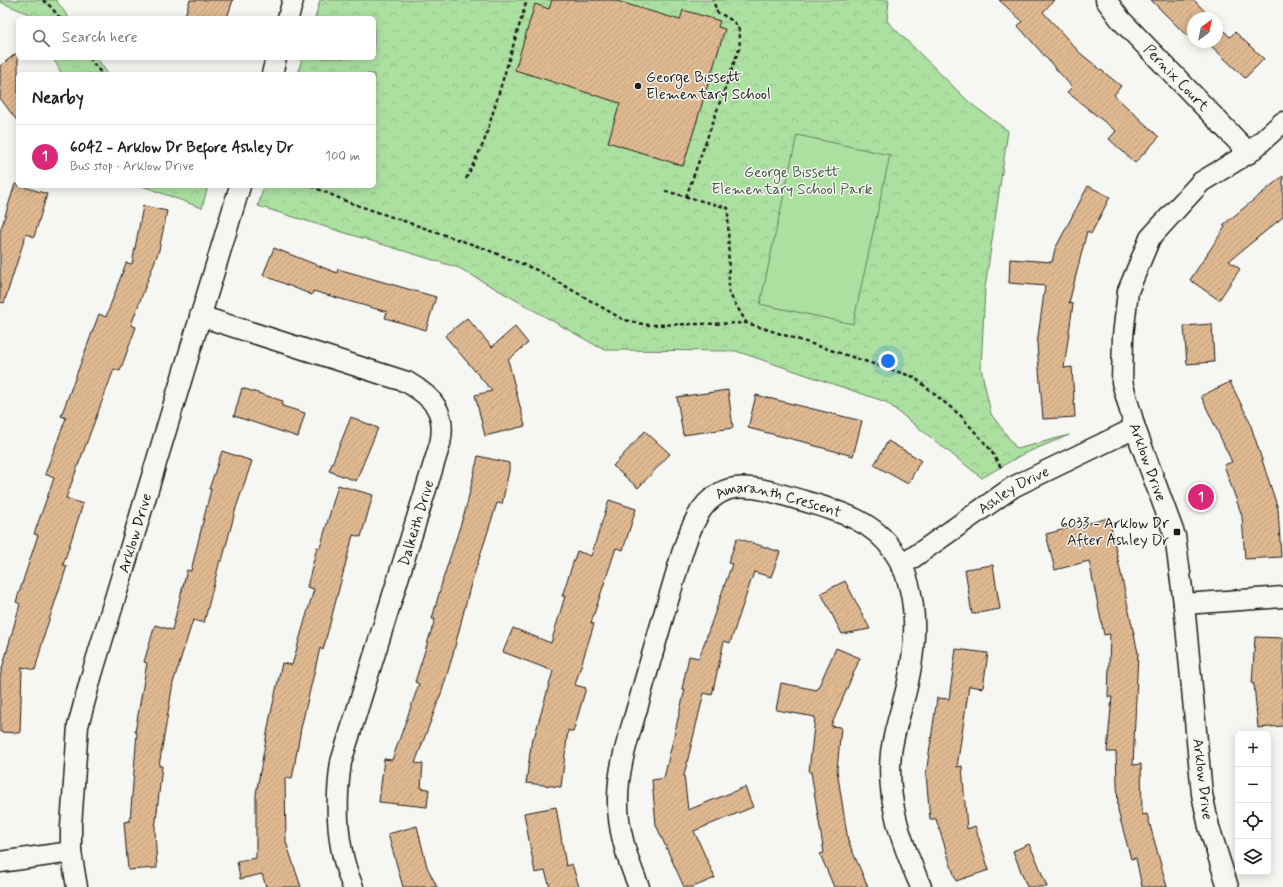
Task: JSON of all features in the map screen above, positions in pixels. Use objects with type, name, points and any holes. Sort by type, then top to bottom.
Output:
[{"type":"street","points":[[289,16],[293,0]]},
{"type":"street","name":"Pernix Court","points":[[1106,0],[1120,19],[1249,153]]},
{"type":"street","points":[[272,72],[276,60]]},
{"type":"street","name":"Arklow Drive","points":[[1228,887],[1209,827],[1202,794],[1184,604],[1175,536],[1135,428],[1122,382],[1122,336],[1128,291],[1150,238],[1201,182],[1249,153],[1283,122]]},
{"type":"street","name":"Arklow Drive","points":[[77,887],[71,852],[71,826],[78,726],[92,674],[239,188]]},
{"type":"street","name":"Dalkeith Drive","points":[[200,316],[407,382],[421,390],[435,404],[442,424],[440,444],[341,762],[337,798],[338,822],[343,858],[353,887]]},
{"type":"street","name":"Ashley Drive","points":[[901,566],[1013,487],[1135,428]]},
{"type":"street","name":"Amaranth Crescent","points":[[639,887],[624,846],[620,823],[618,800],[622,761],[660,626],[696,517],[704,506],[720,493],[730,488],[739,486],[839,511],[862,521],[881,537],[893,550],[901,566],[908,584],[913,604],[913,634],[908,680],[891,753],[892,806],[896,823],[911,865],[921,887]]},
{"type":"street","points":[[1184,604],[1283,597]]},
{"type":"street","points":[[0,862],[71,852]]},
{"type":"path","points":[[43,0],[58,16]]},
{"type":"path","points":[[466,179],[484,142],[527,0]]},
{"type":"path","points":[[686,197],[739,49],[741,34],[735,21],[717,12],[714,0]]},
{"type":"path","points":[[91,60],[100,72]]},
{"type":"path","points":[[316,188],[348,202],[483,248],[539,271],[624,320],[648,324],[746,323],[914,377],[961,416],[990,449],[1013,487]]},
{"type":"path","points":[[665,191],[728,208],[729,293],[746,323]]},
{"type":"green space","points":[[0,0],[56,0],[68,16],[30,16],[29,14],[0,2]]},
{"type":"green space","name":"George Bissett Elementary School Park","points":[[320,0],[889,0],[887,21],[970,103],[1008,131],[985,288],[981,368],[991,414],[1017,449],[1069,435],[1021,455],[982,478],[886,402],[736,351],[604,350],[459,268],[258,206],[263,188],[376,188],[376,72],[298,72],[302,60],[376,60],[376,16],[316,16]]},
{"type":"green space","points":[[54,60],[98,60],[107,72],[61,72]]},
{"type":"green space","points":[[797,135],[890,155],[853,324],[760,304]]},
{"type":"green space","points":[[147,188],[207,188],[202,208]]},
{"type":"building","points":[[190,0],[233,0],[228,16],[185,16]]},
{"type":"building","name":"George Bissett Elementary School","points":[[552,0],[613,0],[680,20],[683,10],[720,21],[718,27],[725,29],[683,166],[608,142],[620,103],[515,70],[535,4],[549,9]]},
{"type":"building","points":[[999,0],[1054,0],[1043,12],[1080,53],[1121,86],[1114,95],[1159,137],[1135,163],[1109,139],[1116,131],[1067,92],[1072,87],[1018,26],[1022,21]]},
{"type":"building","points":[[1151,0],[1194,0],[1205,12],[1187,12],[1187,36]]},
{"type":"building","points":[[1223,30],[1230,37],[1235,32],[1264,59],[1245,78],[1213,48],[1223,48]]},
{"type":"building","points":[[16,54],[16,60],[18,60],[18,72],[16,72],[16,119],[0,98],[0,66]]},
{"type":"building","points":[[1283,176],[1283,217],[1229,261],[1240,269],[1219,300],[1190,280],[1225,227],[1223,225]]},
{"type":"building","points":[[15,184],[16,188],[28,188],[47,194],[34,237],[26,234],[4,303],[0,302],[0,232]]},
{"type":"building","points":[[1088,186],[1110,197],[1091,234],[1087,231],[1069,303],[1073,304],[1064,368],[1072,367],[1075,417],[1043,419],[1037,344],[1045,286],[1009,283],[1010,259],[1052,262],[1055,249]]},
{"type":"building","points":[[143,206],[167,211],[159,250],[131,325],[136,327],[120,371],[114,369],[66,498],[83,504],[63,565],[67,566],[46,629],[35,670],[22,667],[20,733],[0,732],[0,676],[20,604],[16,602],[38,535],[34,534],[54,478],[45,474],[66,418],[61,416],[99,314],[106,317],[126,263],[132,264]]},
{"type":"building","points":[[274,248],[337,273],[338,269],[436,297],[426,330],[385,318],[387,312],[313,291],[312,295],[263,275]]},
{"type":"building","points":[[467,318],[492,347],[515,327],[528,343],[508,360],[525,426],[485,436],[475,395],[492,391],[445,336]]},
{"type":"building","points":[[1212,324],[1214,362],[1187,364],[1184,326]]},
{"type":"building","points":[[1230,382],[1249,420],[1278,509],[1281,557],[1245,559],[1242,516],[1224,465],[1232,462],[1201,396]]},
{"type":"building","points":[[242,388],[283,401],[282,406],[305,413],[298,437],[234,416]]},
{"type":"building","points":[[728,390],[733,428],[683,435],[677,397]]},
{"type":"building","points":[[756,395],[862,421],[853,456],[748,428]]},
{"type":"building","points":[[351,417],[378,428],[356,481],[329,471]]},
{"type":"building","points":[[645,431],[670,454],[638,488],[613,466]]},
{"type":"building","points":[[888,441],[921,460],[908,484],[874,465]]},
{"type":"building","points":[[222,451],[252,461],[236,508],[222,561],[220,560],[204,623],[193,620],[173,683],[159,766],[162,766],[155,830],[157,868],[128,870],[124,822],[130,821],[137,733],[135,732],[147,663],[144,662],[155,625],[172,630],[187,570],[191,571],[211,489],[209,489]]},
{"type":"building","points":[[478,456],[509,463],[509,471],[502,504],[497,503],[470,587],[442,691],[415,763],[423,764],[421,788],[429,789],[427,807],[379,802],[384,759],[392,760],[419,684],[415,682],[435,619],[432,619],[443,579],[466,508]]},
{"type":"building","points":[[338,485],[373,495],[361,537],[353,535],[323,650],[320,648],[301,728],[292,779],[285,778],[286,842],[301,887],[266,887],[262,874],[240,879],[237,861],[256,858],[256,794],[270,717],[282,663],[292,665],[314,589],[307,587],[317,547],[320,548]]},
{"type":"building","points":[[609,500],[636,509],[623,550],[616,548],[591,623],[594,624],[575,685],[586,688],[573,732],[568,730],[561,787],[526,783],[532,738],[534,738],[553,671],[503,652],[513,628],[551,643],[565,596],[562,596],[577,551],[591,556]]},
{"type":"building","points":[[1109,518],[1138,653],[1133,765],[1141,764],[1142,815],[1147,814],[1167,887],[1142,887],[1136,858],[1131,859],[1118,811],[1116,752],[1107,752],[1112,697],[1108,697],[1110,634],[1104,635],[1089,561],[1055,570],[1046,534]]},
{"type":"building","points":[[737,538],[780,552],[771,577],[754,572],[730,643],[724,641],[712,695],[704,693],[684,775],[688,810],[745,787],[753,807],[694,831],[715,878],[693,887],[684,887],[656,825],[652,780],[664,778],[685,689],[682,689],[689,656],[699,658],[732,564],[728,563]]},
{"type":"building","points":[[993,565],[1000,609],[972,614],[965,569]]},
{"type":"building","points":[[845,581],[870,629],[842,634],[821,593]]},
{"type":"building","points":[[1255,637],[1283,638],[1283,726],[1258,728],[1254,684],[1252,684]]},
{"type":"building","points":[[836,648],[860,658],[831,726],[841,727],[837,770],[848,841],[868,887],[834,887],[820,854],[824,853],[811,772],[809,772],[815,717],[776,710],[781,683],[817,690]]},
{"type":"building","points":[[956,649],[988,653],[983,688],[969,686],[957,767],[962,766],[967,829],[975,826],[989,870],[956,881],[936,819],[930,819],[926,774],[937,698],[949,699]]},
{"type":"building","points":[[556,807],[566,866],[572,864],[579,887],[550,887],[545,871],[535,873],[524,813]]},
{"type":"building","points":[[417,826],[427,867],[437,887],[403,887],[388,834]]},
{"type":"building","points":[[1029,844],[1047,887],[1027,887],[1013,851]]},
{"type":"place","name":"George Bissett Elementary School","points":[[638,86]]},
{"type":"place","name":"6042 - Arklow Dr Before Ashley Dr","points":[[1201,497]]},
{"type":"place","name":"6033 - Arklow Dr After Ashley Dr","points":[[1177,532]]}]
